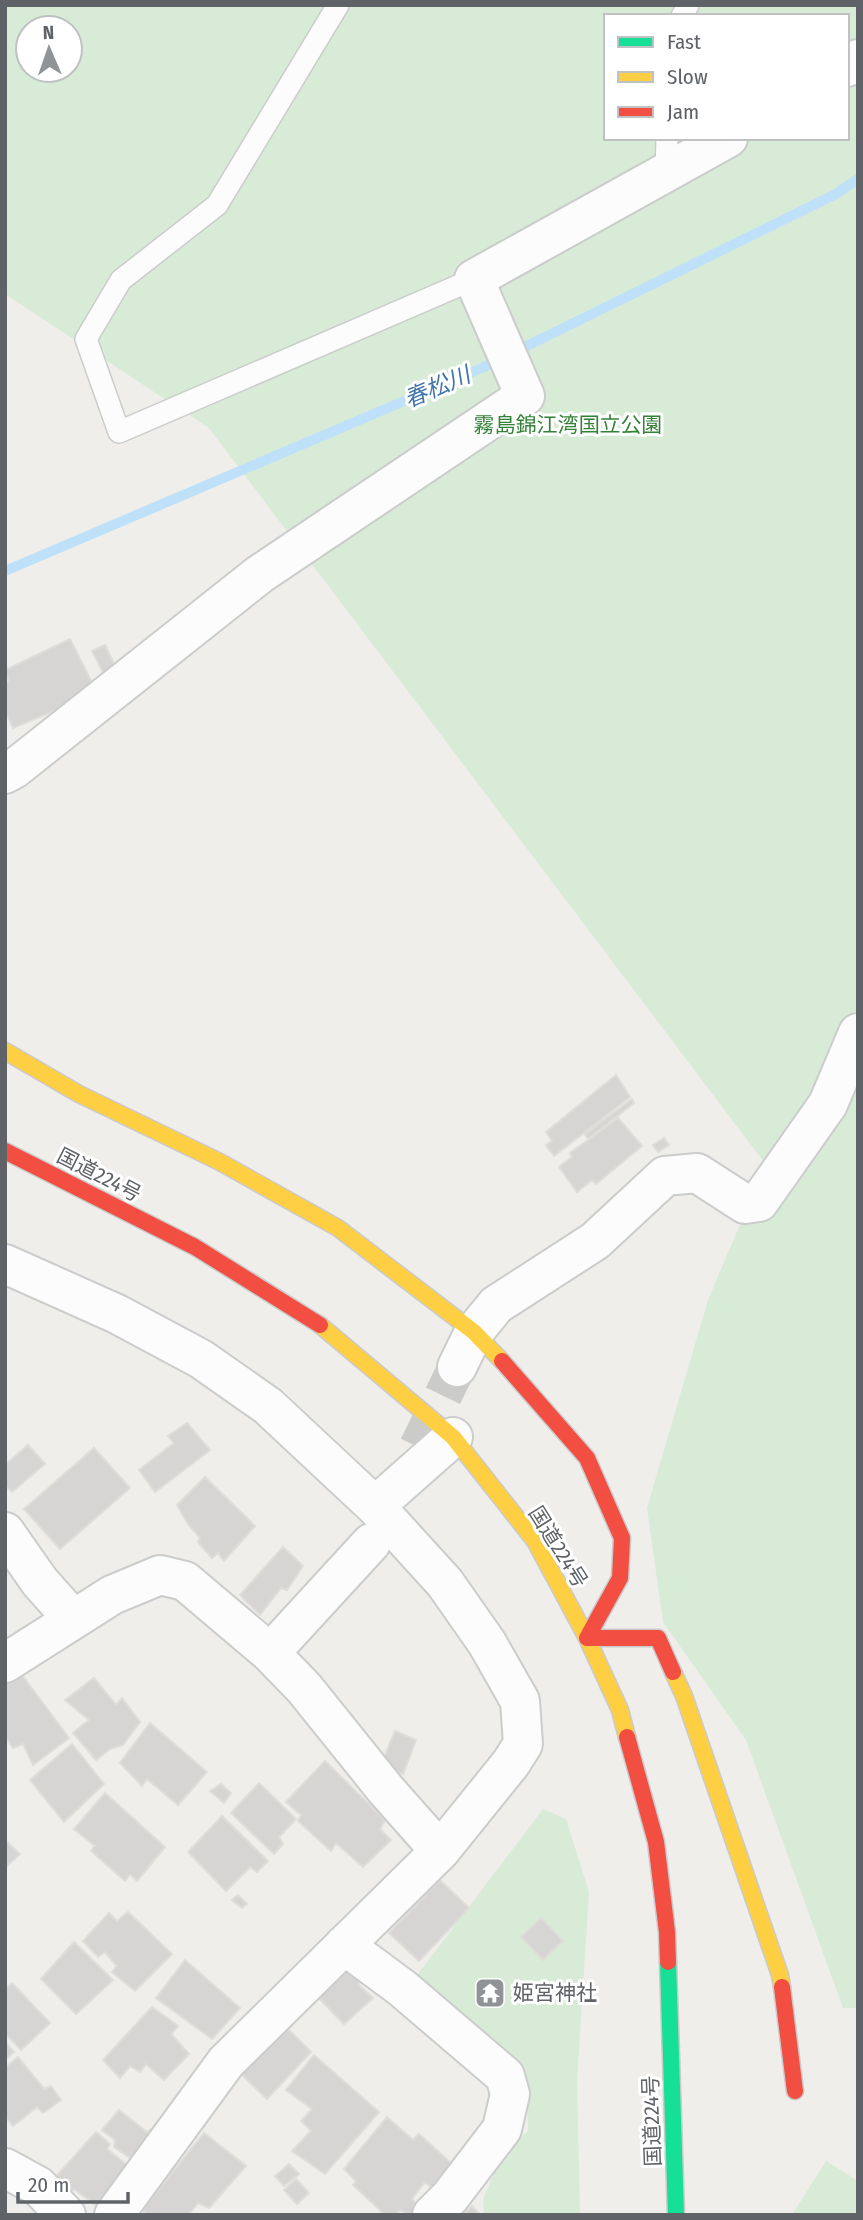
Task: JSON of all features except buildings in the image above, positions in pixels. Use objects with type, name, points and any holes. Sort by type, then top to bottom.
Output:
[{"type":"main road","points":[[5,1051],[79,1094],[220,1161],[338,1228],[474,1332],[527,1387],[587,1458],[622,1538],[620,1578],[587,1638],[658,1638],[684,1696],[780,1975],[795,2091]]},
{"type":"main road","name":"国道224号","points":[[5,1151],[195,1247],[318,1324],[453,1437],[535,1541],[587,1638],[620,1710],[656,1842],[667,1932],[676,2215]]},
{"type":"street","points":[[5,774],[260,574],[525,396],[474,279],[666,155],[721,140]]},
{"type":"street","points":[[457,1367],[474,1332],[496,1306],[595,1241],[665,1176],[698,1173],[745,1204],[759,1202],[828,1104],[858,1033]]},
{"type":"street","points":[[5,1264],[117,1314],[201,1359],[268,1406],[374,1506],[445,1583],[487,1643],[520,1702],[523,1744],[511,1763],[440,1850],[226,2062],[114,2215]]},
{"type":"street","points":[[374,1506],[453,1437]]},
{"type":"street","points":[[5,1532],[40,1582],[73,1619]]},
{"type":"street","points":[[270,1653],[371,1544]]},
{"type":"street","points":[[5,1663],[112,1595],[160,1575],[186,1581],[270,1653],[304,1688],[386,1790],[440,1850]]},
{"type":"street","points":[[344,1945],[402,1988],[505,2076],[510,2094],[502,2129],[450,2197],[432,2215]]},
{"type":"street","points":[[5,2168],[38,2186],[66,2215]]},
{"type":"lane","points":[[338,5],[217,205],[121,280],[86,339],[119,432],[474,279]]},
{"type":"green space","name":"霧島錦江湾国立公園","points":[[5,5],[858,5],[858,2008],[843,2008],[746,1740],[663,1622],[647,1508],[708,1300],[739,1227],[779,1182],[209,428],[5,294]]},
{"type":"green space","points":[[543,1809],[566,1819],[589,1892],[577,2081],[580,2215],[484,2215],[483,2199],[502,2156],[528,2131],[527,2082],[416,1990],[418,1974]]},
{"type":"green space","points":[[826,2161],[858,2181],[858,2215],[792,2215]]},
{"type":"waterway","name":"春松川","points":[[5,571],[484,367],[834,195],[858,179]]},
{"type":"tunnel","points":[[418,1447],[457,1367]]},
{"type":"traffic: fast","points":[[668,1962],[676,2215]]},
{"type":"traffic: slow","points":[[5,1051],[79,1094],[220,1162],[338,1228],[474,1332],[502,1361]]},
{"type":"traffic: slow","points":[[320,1325],[453,1437],[535,1541],[587,1638],[620,1710],[627,1737]]},
{"type":"traffic: slow","points":[[673,1672],[684,1696],[782,1987]]},
{"type":"traffic: jam","points":[[5,1151],[195,1247],[320,1325]]},
{"type":"traffic: jam","points":[[502,1361],[587,1458],[622,1538],[620,1578],[587,1638],[658,1638],[673,1672]]},
{"type":"traffic: jam","points":[[627,1737],[656,1842],[668,1962]]},
{"type":"traffic: jam","points":[[782,1987],[795,2091]]},
{"type":"place","name":"姫宮神社","points":[[490,1993]]}]
